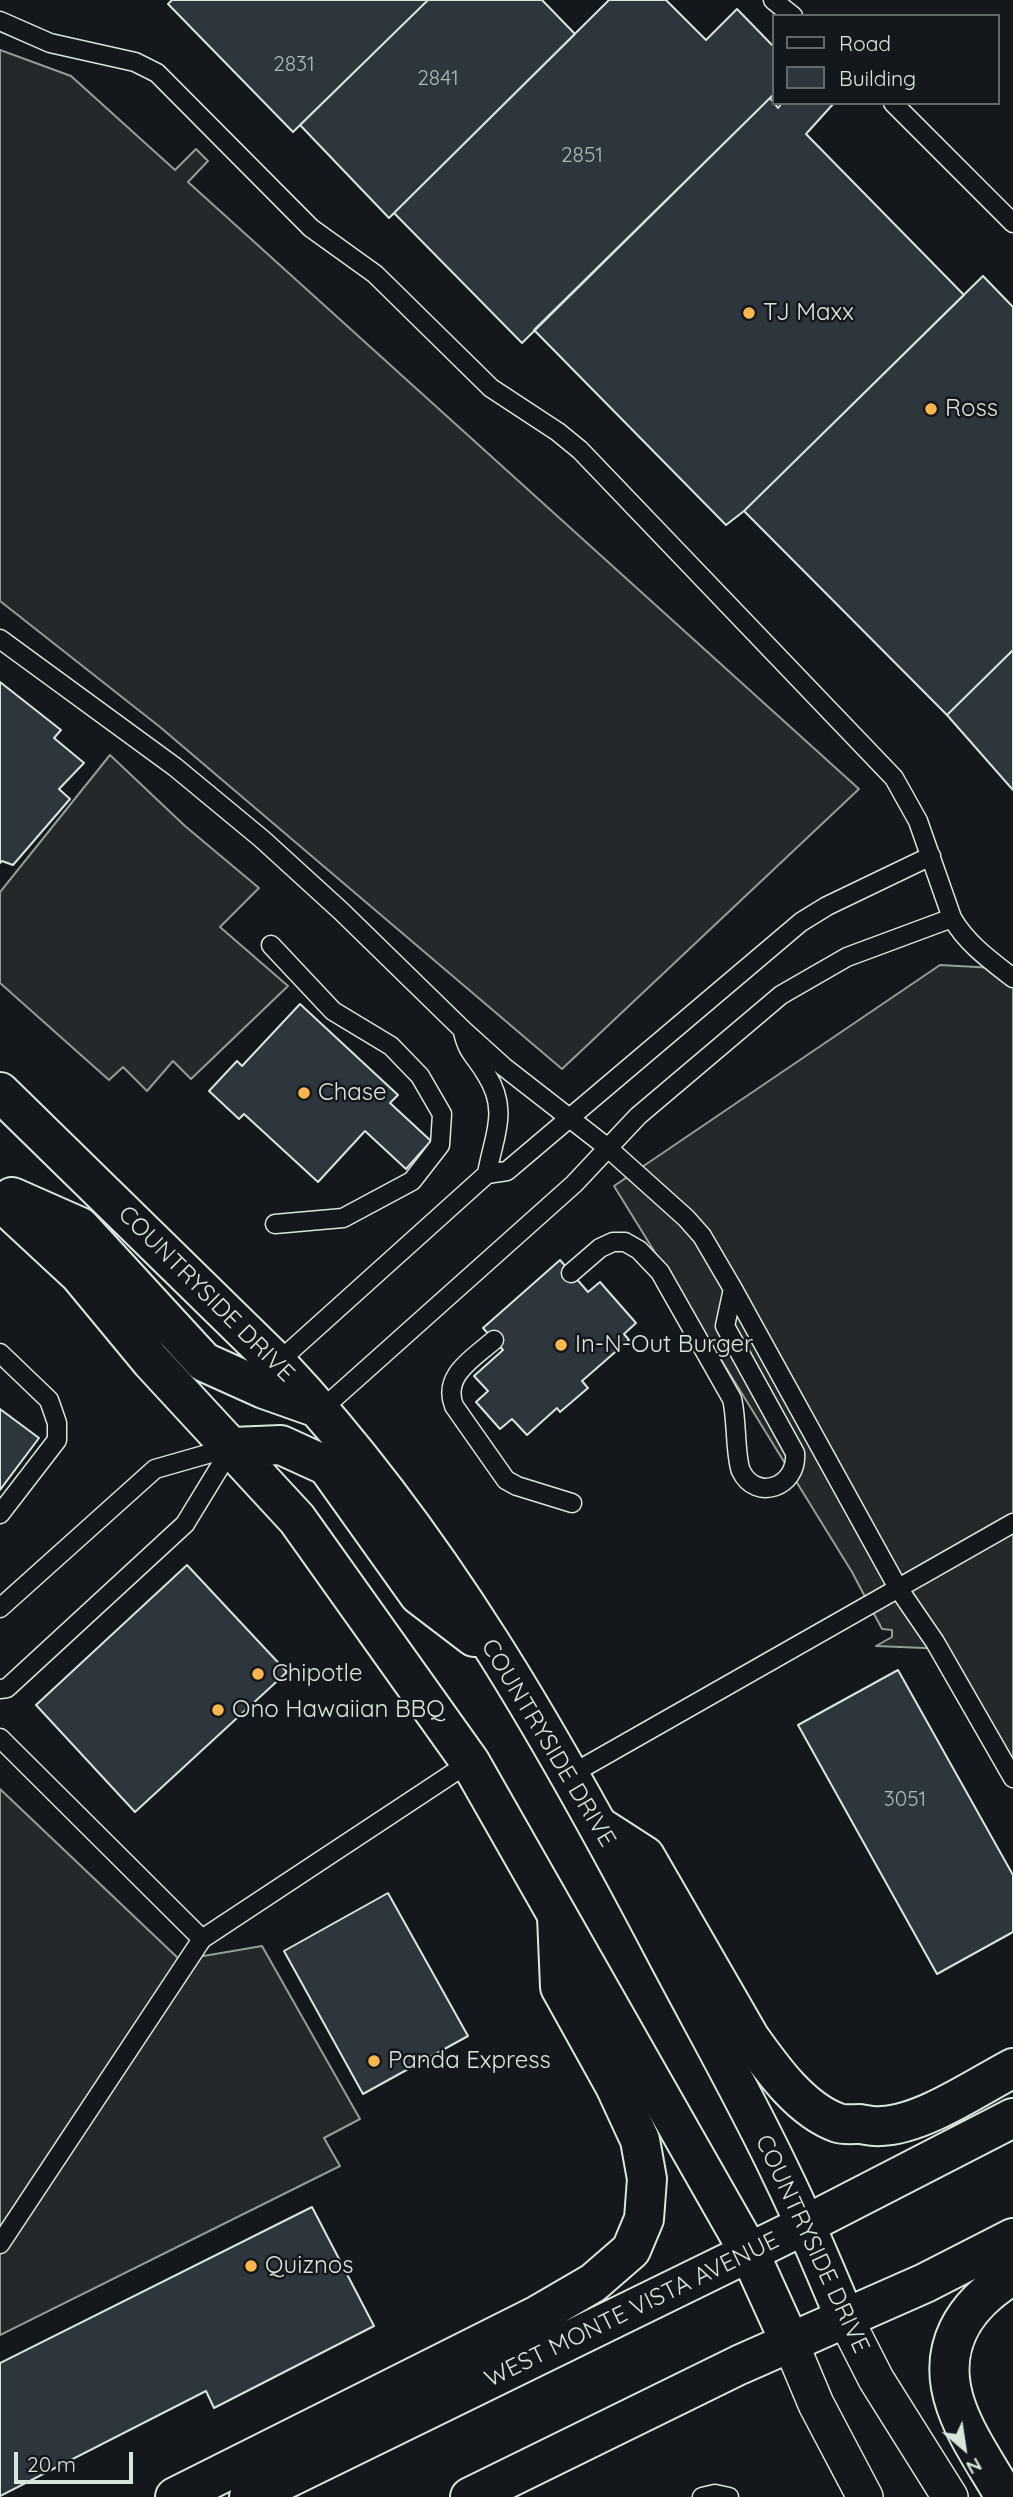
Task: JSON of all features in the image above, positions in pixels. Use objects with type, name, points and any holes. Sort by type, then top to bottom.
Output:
[{"type":"street","name":"COUNTRYSIDE DRIVE","points":[[0,1092],[277,1363],[321,1409],[401,1511],[500,1658],[600,1827],[775,2160],[845,2318],[876,2379],[950,2497]]},
{"type":"street","points":[[0,1192],[80,1227],[204,1362],[264,1389],[321,1409]]},
{"type":"street","points":[[0,1201],[79,1274],[151,1361],[297,1519],[470,1762],[749,2252],[816,2404],[865,2497]]},
{"type":"street","points":[[232,1447],[281,1445],[327,1466],[419,1595],[500,1658]]},
{"type":"street","points":[[600,1827],[645,1856],[750,2038],[786,2085],[812,2107],[839,2124],[881,2126],[908,2122],[1013,2068]]},
{"type":"street","points":[[175,2497],[538,2315],[593,2283],[631,2250],[644,2219],[647,2179],[640,2140],[615,2086],[560,1987],[557,1916]]},
{"type":"street","name":"WEST MONTE VISTA AVENUE","points":[[248,2497],[806,2225],[1013,2118]]},
{"type":"street","points":[[470,2497],[739,2365],[925,2283],[1013,2238]]},
{"type":"street","points":[[1005,2497],[957,2409],[951,2383],[951,2354],[955,2335],[967,2315],[985,2294],[1013,2275]]},
{"type":"lane","points":[[773,0],[790,14]]},
{"type":"lane","points":[[0,21],[50,43],[135,62],[157,73],[311,228],[375,274],[491,388],[569,440],[887,769],[905,794],[918,821],[952,918],[971,944],[1013,978]]},
{"type":"lane","points":[[895,105],[1013,223]]},
{"type":"lane","points":[[0,639],[175,767],[262,839],[341,911],[463,1030],[505,1067],[608,1148],[695,1226],[709,1246],[898,1588],[935,1642],[1013,1778]]},
{"type":"lane","points":[[277,1363],[486,1174],[508,1171],[568,1117],[800,922],[827,906],[931,856]]},
{"type":"lane","points":[[321,1409],[574,1184],[638,1116],[781,995],[847,957],[952,918]]},
{"type":"lane","points":[[271,945],[333,1011],[391,1046],[419,1076],[442,1114],[440,1145],[412,1181],[343,1218],[275,1224]]},
{"type":"lane","points":[[463,1030],[467,1050],[490,1080],[498,1111],[498,1133],[486,1174]]},
{"type":"lane","points":[[571,1273],[600,1248],[613,1242],[632,1245],[646,1256],[666,1281],[732,1399],[742,1474],[756,1486],[773,1487],[789,1479],[796,1462],[795,1453],[726,1326],[733,1289]]},
{"type":"lane","points":[[494,1340],[452,1379],[454,1406],[506,1480],[572,1503]]},
{"type":"lane","points":[[0,1353],[48,1400],[57,1423],[57,1440],[0,1514]]},
{"type":"lane","points":[[0,1608],[155,1469],[232,1447]]},
{"type":"lane","points":[[0,1689],[7,1688],[185,1524],[232,1447]]},
{"type":"lane","points":[[570,1775],[1013,1523]]},
{"type":"lane","points":[[0,1738],[202,1939]]},
{"type":"lane","points":[[0,2244],[202,1939],[470,1762]]},
{"type":"lane","points":[[702,2497],[715,2494],[729,2497]]},
{"type":"shaded area","points":[[0,50],[71,76],[175,170],[196,149],[208,161],[188,182],[859,789],[562,1069],[160,727],[0,601]]},
{"type":"shaded area","points":[[110,755],[185,826],[259,888],[220,927],[288,986],[191,1079],[173,1061],[147,1091],[123,1067],[109,1080],[0,983],[0,892]]},
{"type":"shaded area","points":[[940,965],[1013,969],[1013,1762],[949,1649],[876,1646],[892,1637],[892,1630],[882,1629],[852,1572],[614,1186]]},
{"type":"shaded area","points":[[0,1789],[180,1960],[262,1946],[360,2119],[324,2138],[340,2166],[0,2335]]},
{"type":"building","points":[[172,0],[428,0],[293,132],[168,4]]},
{"type":"building","points":[[428,0],[542,0],[575,34],[389,218],[300,125]]},
{"type":"building","points":[[609,0],[666,0],[706,40],[737,9],[772,45],[772,96],[522,343],[394,213]]},
{"type":"building","name":"TJ Maxx","points":[[770,98],[772,105],[778,108],[780,105],[832,105],[806,134],[964,295],[744,511],[726,525],[534,330]]},
{"type":"building","name":"Ross","points":[[983,276],[1013,307],[1013,650],[947,715],[744,511]]},
{"type":"building","points":[[1013,650],[1013,790],[947,715]]},
{"type":"building","points":[[0,682],[61,730],[54,738],[84,763],[59,789],[70,799],[13,865],[2,861],[0,863]]},
{"type":"building","name":"Chase","points":[[300,1004],[398,1095],[390,1103],[431,1141],[406,1169],[365,1131],[318,1182],[244,1114],[239,1119],[209,1091],[237,1061],[242,1066]]},
{"type":"building","name":"In-N-Out Burger","points":[[560,1260],[588,1292],[600,1282],[636,1323],[624,1334],[629,1340],[582,1381],[588,1388],[560,1412],[557,1408],[527,1435],[512,1419],[500,1429],[476,1402],[488,1391],[474,1376],[503,1350],[483,1328]]},
{"type":"building","points":[[0,1409],[39,1438],[0,1490]]},
{"type":"building","points":[[187,1565],[287,1672],[135,1812],[36,1705]]},
{"type":"building","points":[[898,1670],[1013,1875],[1013,1932],[937,1974],[798,1725]]},
{"type":"building","points":[[388,1893],[468,2036],[363,2094],[284,1951]]},
{"type":"building","points":[[312,2207],[374,2326],[214,2408],[206,2391],[0,2496],[0,2363]]},
{"type":"place","name":"TJ Maxx","points":[[749,313]]},
{"type":"place","name":"Ross","points":[[931,409]]},
{"type":"place","name":"Chase","points":[[304,1093]]},
{"type":"place","name":"In-N-Out Burger","points":[[561,1345]]},
{"type":"place","name":"Chipotle","points":[[258,1674]]},
{"type":"place","name":"Ono Hawaiian BBQ","points":[[218,1710]]},
{"type":"place","name":"Panda Express","points":[[374,2061]]},
{"type":"place","name":"Quiznos","points":[[251,2266]]}]
